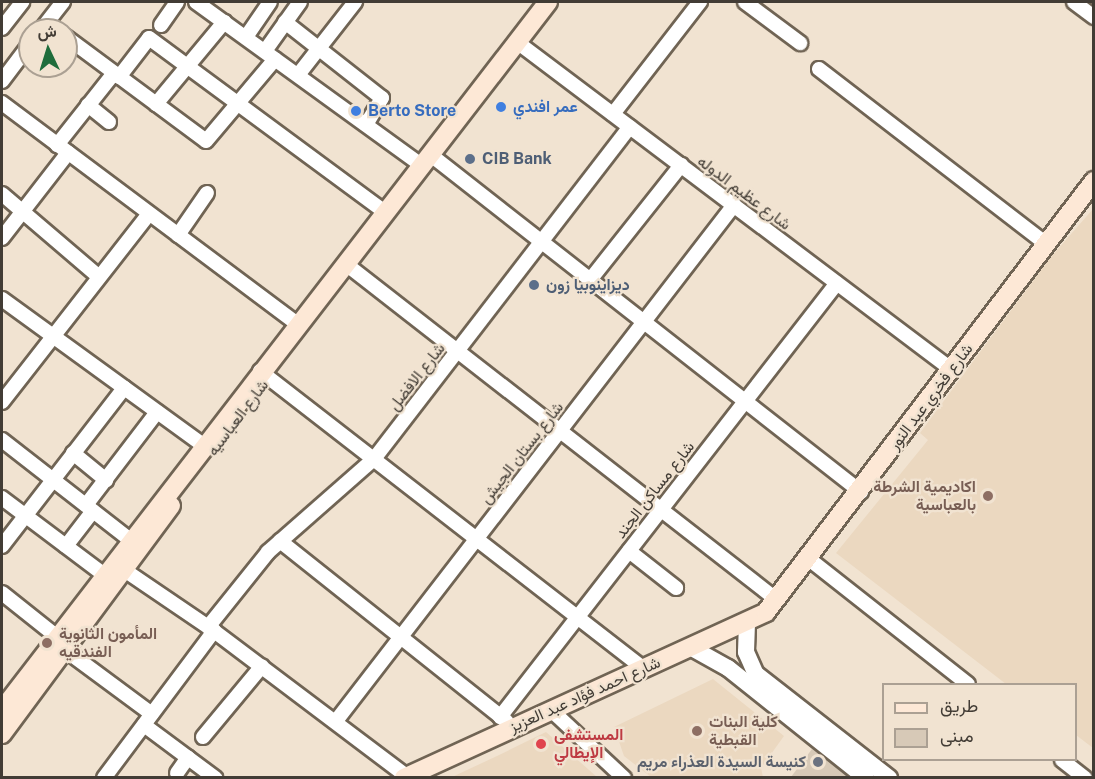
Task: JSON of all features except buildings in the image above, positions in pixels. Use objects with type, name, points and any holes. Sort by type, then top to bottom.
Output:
[{"type":"main road","name":"شارع العباسيه","points":[[112,568],[129,539],[203,445],[351,268],[518,42],[544,3]]},
{"type":"main road","name":"شارع العباسيه","points":[[2,734],[60,643],[112,568],[264,374],[296,323],[384,211],[428,161]]},
{"type":"main road","name":"شارع فخري عبد النور","points":[[772,606],[861,492],[1045,243],[1094,181]]},
{"type":"main road","name":"شارع احمد فؤاد عبد العزيز","points":[[407,777],[506,721],[551,710],[747,623],[772,606]]},
{"type":"main road","name":"شارع العباسيه","points":[[2,710],[60,643]]},
{"type":"street","points":[[2,28],[22,2]]},
{"type":"street","points":[[54,18],[63,2]]},
{"type":"street","points":[[161,25],[177,2]]},
{"type":"street","points":[[196,2],[366,124],[428,161],[541,242],[861,492]]},
{"type":"street","points":[[246,37],[268,2]]},
{"type":"street","points":[[78,46],[210,141],[239,104],[270,55],[285,22],[300,2]]},
{"type":"street","points":[[298,75],[355,2]]},
{"type":"street","points":[[613,114],[700,2]]},
{"type":"street","points":[[745,2],[800,43]]},
{"type":"street","points":[[1074,2],[1094,16]]},
{"type":"street","points":[[156,104],[224,22]]},
{"type":"street","points":[[285,22],[382,98],[366,124]]},
{"type":"street","points":[[2,238],[63,149],[88,105],[149,38],[384,211]]},
{"type":"street","name":"شارع عظيم الدوله","points":[[518,42],[951,369]]},
{"type":"street","points":[[2,81],[18,60]]},
{"type":"street","points":[[819,69],[1045,243]]},
{"type":"street","points":[[2,104],[296,323]]},
{"type":"street","points":[[88,105],[109,122]]},
{"type":"street","name":"شارع الافضل","points":[[104,777],[211,629],[280,541],[374,459],[630,127]]},
{"type":"street","points":[[590,280],[681,165]]},
{"type":"street","points":[[178,235],[207,193]]},
{"type":"street","points":[[2,194],[99,276]]},
{"type":"street","name":"شارع بستان الجيش","points":[[336,721],[734,205]]},
{"type":"street","points":[[2,402],[149,214]]},
{"type":"street","points":[[351,268],[661,509],[772,606]]},
{"type":"street","name":"شارع مساكن الجند","points":[[506,721],[578,617],[837,283]]},
{"type":"street","points":[[2,299],[203,445]]},
{"type":"street","points":[[264,374],[643,668]]},
{"type":"street","points":[[2,546],[124,388]]},
{"type":"street","points":[[66,546],[106,480],[158,412]]},
{"type":"street","points":[[2,440],[129,539]]},
{"type":"street","points":[[73,453],[106,480]]},
{"type":"street","points":[[2,498],[66,546],[112,568],[211,629],[336,721],[407,777]]},
{"type":"street","points":[[280,541],[506,721]]},
{"type":"street","points":[[628,551],[676,588]]},
{"type":"street","points":[[809,559],[967,683]]},
{"type":"street","points":[[2,593],[148,719],[188,757],[215,777]]},
{"type":"street","points":[[747,623],[746,652],[756,674],[866,777]]},
{"type":"street","points":[[692,648],[728,668],[889,777]]},
{"type":"street","points":[[202,737],[262,666]]},
{"type":"street","points":[[551,710],[624,777]]},
{"type":"street","points":[[817,729],[860,777]]},
{"type":"street","points":[[817,729],[842,732],[900,777]]},
{"type":"street","points":[[177,772],[188,757]]},
{"type":"street","points":[[1065,761],[1085,777]]},
{"type":"shaded area","name":"اكاديمية الشرطة بالعباسية","points":[[1093,209],[1093,748],[1077,736],[1077,683],[1005,683],[836,553],[928,440],[920,433],[1050,258]]},
{"type":"shaded area","name":"كلية البنات القبطية","points":[[713,679],[784,736],[761,768],[763,777],[651,777],[624,756],[614,727]]},
{"type":"shaded area","name":"المستشفى الإيطالي","points":[[546,732],[597,777],[452,777],[497,756]]},
{"type":"place","name":"عمر افندي","points":[[501,107]]},
{"type":"place","name":"Berto Store","points":[[356,111]]},
{"type":"place","name":"CIB Bank","points":[[470,159]]},
{"type":"place","name":"ديزاينوبيا زون","points":[[534,285]]},
{"type":"place","name":"اكاديمية الشرطة بالعباسية","points":[[988,496]]},
{"type":"place","name":"المأمون الثانوية الفندقيه","points":[[47,643]]},
{"type":"place","name":"كلية البنات القبطية","points":[[697,731]]},
{"type":"place","name":"المستشفى الإيطالي","points":[[541,744]]},
{"type":"place","name":"كنيسة السيدة العذراء مريم","points":[[818,762]]}]
